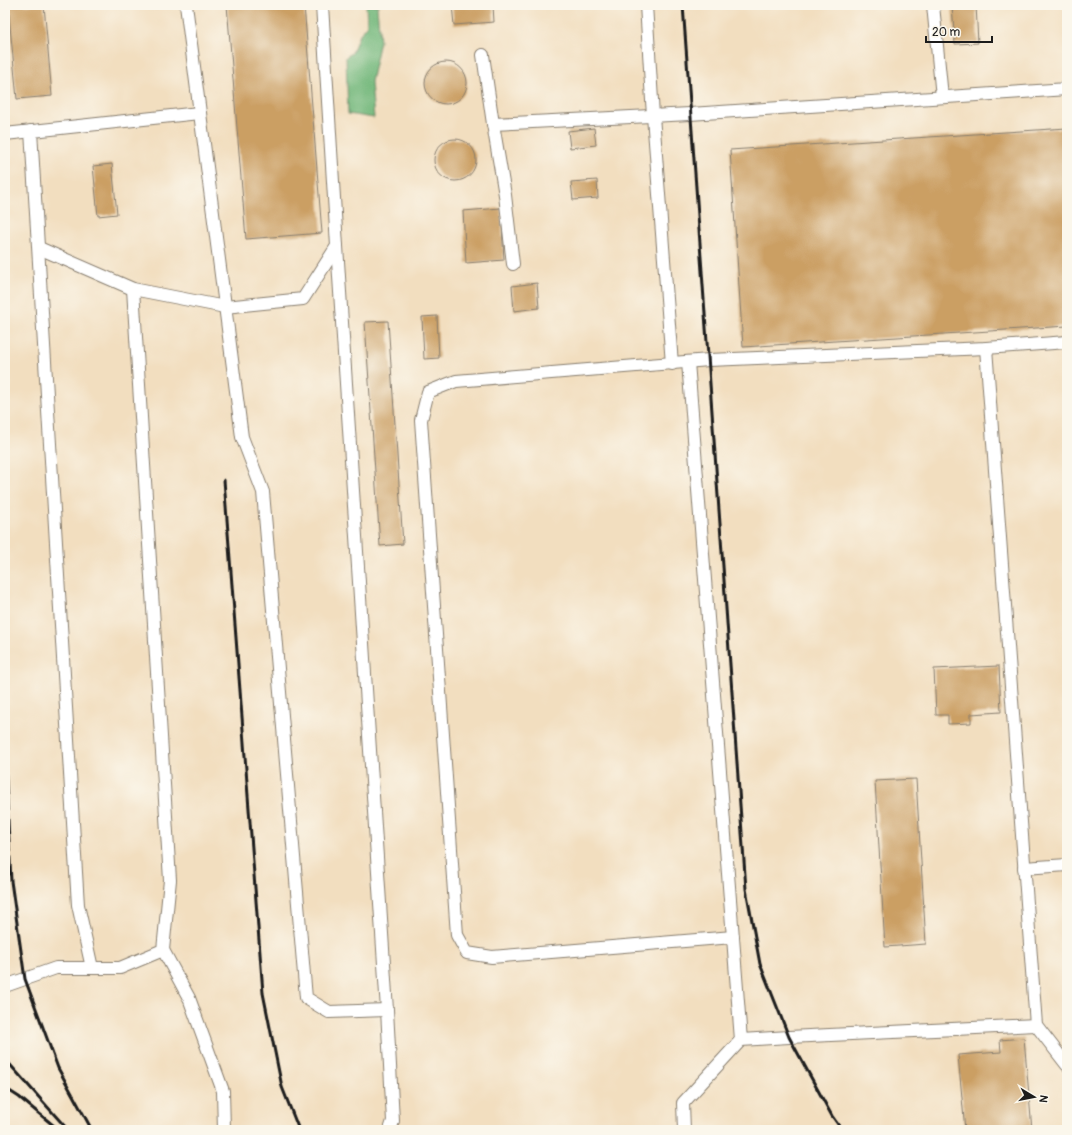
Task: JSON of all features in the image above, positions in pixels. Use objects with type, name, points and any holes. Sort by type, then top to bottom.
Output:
[{"type":"lane","points":[[186,5],[242,437],[263,492],[306,998],[329,1012],[387,1010]]},
{"type":"lane","points":[[322,5],[387,1010],[393,1121],[390,1130]]},
{"type":"lane","points":[[646,5],[672,364]]},
{"type":"lane","points":[[933,5],[942,97]]},
{"type":"lane","points":[[483,55],[505,195],[513,264]]},
{"type":"lane","points":[[493,124],[653,116],[1067,89]]},
{"type":"lane","points":[[5,134],[199,113]]},
{"type":"lane","points":[[32,131],[78,905],[92,968]]},
{"type":"lane","points":[[39,248],[133,289],[225,307],[303,299],[337,246]]},
{"type":"lane","points":[[133,289],[170,880],[163,950],[189,998],[223,1091],[224,1130]]},
{"type":"lane","points":[[733,937],[492,957],[467,953],[457,935],[421,420],[428,392],[456,381],[688,362],[986,348],[1067,342]]},
{"type":"lane","points":[[986,348],[1036,1025],[1067,1066]]},
{"type":"lane","points":[[688,362],[741,1040]]},
{"type":"lane","points":[[1024,868],[1067,865]]},
{"type":"lane","points":[[5,986],[56,968],[120,968],[163,950]]},
{"type":"lane","points":[[684,1130],[682,1103],[741,1040],[789,1036],[1036,1025]]},
{"type":"green space","points":[[366,5],[379,5],[377,7],[380,41],[371,82],[374,118],[348,114],[346,57],[352,53],[359,35],[367,26]]},
{"type":"building","points":[[8,5],[44,5],[52,96],[17,99]]},
{"type":"building","points":[[227,5],[304,5],[322,233],[246,239]]},
{"type":"building","points":[[452,5],[493,5],[494,22],[454,25]]},
{"type":"building","points":[[952,5],[976,5],[978,43],[955,44]]},
{"type":"building","points":[[442,62],[450,62],[458,65],[464,71],[467,83],[464,95],[458,101],[450,104],[442,104],[434,101],[428,95],[425,87],[425,79],[428,71],[434,65]]},
{"type":"building","points":[[594,128],[596,145],[570,148],[568,131]]},
{"type":"building","points":[[1067,128],[1067,326],[743,347],[730,150]]},
{"type":"building","points":[[451,139],[459,139],[467,142],[473,148],[476,160],[473,172],[467,178],[459,181],[451,181],[443,178],[437,172],[434,164],[434,156],[437,148],[443,142]]},
{"type":"building","points":[[112,164],[117,214],[98,216],[93,166]]},
{"type":"building","points":[[597,180],[598,198],[573,200],[571,182]]},
{"type":"building","points":[[501,208],[504,260],[466,263],[463,211]]},
{"type":"building","points":[[537,283],[539,308],[514,311],[512,286]]},
{"type":"building","points":[[437,316],[439,358],[424,359],[422,317]]},
{"type":"building","points":[[388,321],[403,544],[380,546],[365,322]]},
{"type":"building","points":[[999,666],[1001,712],[971,714],[971,723],[948,724],[948,715],[936,715],[934,669]]},
{"type":"building","points":[[916,779],[926,944],[885,947],[875,781]]},
{"type":"building","points":[[1024,1038],[1032,1130],[965,1130],[958,1055],[1001,1052],[1000,1040]]},
{"type":"railway","points":[[683,5],[746,889],[760,964],[789,1037],[832,1116],[842,1130]]},
{"type":"railway","points":[[224,480],[263,993],[282,1087],[299,1130]]},
{"type":"railway","points":[[5,763],[11,881],[25,979],[58,1068],[92,1130]]},
{"type":"railway","points":[[5,1059],[68,1130]]},
{"type":"railway","points":[[5,1088],[19,1097],[59,1130]]}]
